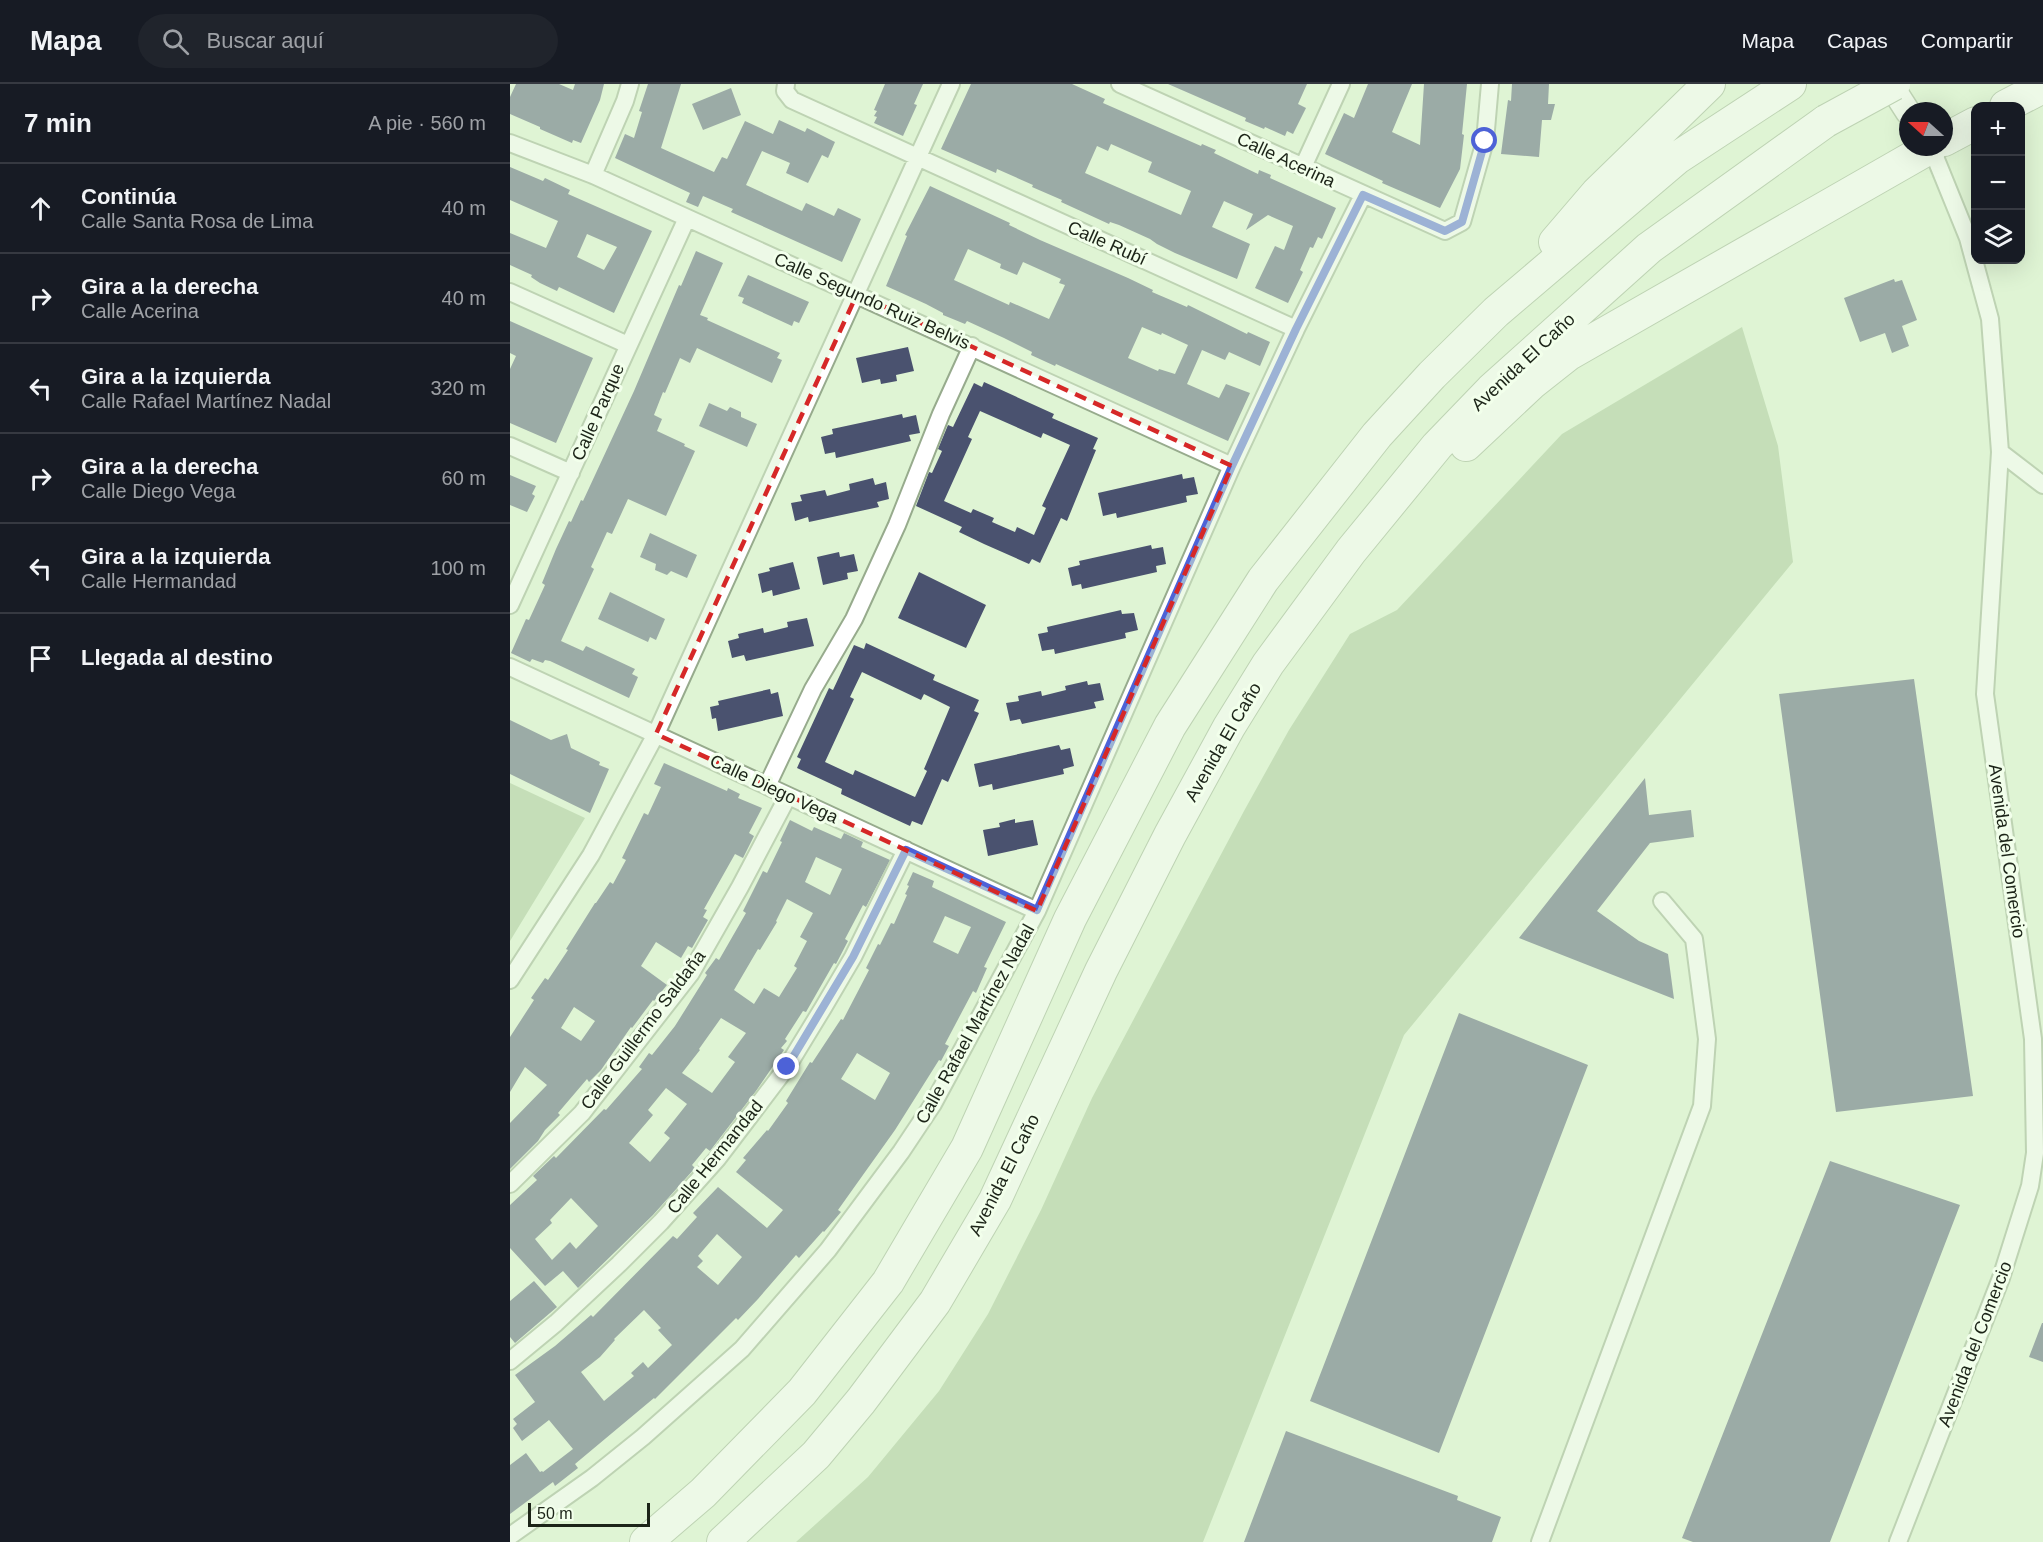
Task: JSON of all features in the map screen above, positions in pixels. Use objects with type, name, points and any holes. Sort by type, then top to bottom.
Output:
[{"type":"highway","points":[[1496,312],[1597,193],[1709,84]]},
{"type":"highway","points":[[645,1542],[703,1493],[802,1392],[888,1282],[967,1148],[1070,919],[1170,726],[1263,580],[1377,435],[1432,375],[1496,312],[1677,158],[1790,84]]},
{"type":"highway","name":"Avenida El Caño","points":[[723,1542],[816,1455],[861,1401],[934,1302],[995,1200],[1101,971],[1170,835],[1224,737],[1268,664],[1351,551],[1437,446],[1500,382],[1649,248],[1826,121],[1892,84]]},
{"type":"highway","points":[[2014,102],[2043,87]]},
{"type":"highway","points":[[1953,135],[1971,126]]},
{"type":"highway","points":[[1351,551],[1409,503],[1531,384],[1569,354],[1915,156]]},
{"type":"main road","points":[[1892,84],[1902,102]]},
{"type":"street","points":[[593,175],[630,84]]},
{"type":"street","name":"Calle Rubí","points":[[786,84],[784,91],[792,100],[1296,329]]},
{"type":"street","points":[[510,980],[591,855],[656,734],[951,84]]},
{"type":"street","name":"Calle Acerina","points":[[1120,84],[1445,231],[1462,222],[1485,141],[1490,84]]},
{"type":"street","points":[[1303,167],[1341,84]]},
{"type":"street","name":"Calle Segundo Ruiz Belvis","points":[[510,143],[593,175],[1232,466]]},
{"type":"street","name":"Avenida del Comercio","points":[[1898,1542],[2001,1278],[2030,1186],[2035,1153],[2033,1039],[1985,694],[2000,452],[1990,318],[1968,238],[1935,156]]},
{"type":"street","name":"Calle Rafael Martínez Nadal","points":[[510,1536],[592,1478],[643,1437],[742,1349],[828,1250],[901,1152],[933,1104],[1037,910],[1232,466],[1296,329],[1363,195]]},
{"type":"street","name":"Calle Parque","points":[[510,606],[687,218]]},
{"type":"street","points":[[510,292],[628,345]]},
{"type":"street","points":[[767,786],[813,689],[854,619],[897,525],[941,414],[972,346]]},
{"type":"street","points":[[510,446],[571,473]]},
{"type":"street","points":[[2000,452],[2043,485]]},
{"type":"street","name":"Calle Diego Vega","points":[[510,667],[1037,910]]},
{"type":"street","name":"Calle Guillermo Saldaña","points":[[510,1184],[582,1113],[691,973],[788,796]]},
{"type":"street","name":"Calle Hermandad","points":[[510,1361],[556,1323],[619,1264],[661,1222],[718,1158],[787,1067],[853,957],[906,850]]},
{"type":"street","points":[[1540,1542],[1702,1106],[1707,1039],[1694,939],[1662,901]]},
{"type":"highlighted area","points":[[857,294],[1232,466],[1037,911],[656,734]]},
{"type":"green space","points":[[1742,327],[1778,446],[1793,562],[1404,1035],[1203,1542],[796,1542],[868,1477],[939,1391],[988,1314],[1041,1210],[1092,1098],[1244,811],[1289,730],[1350,634],[1397,610],[1562,434]]},
{"type":"green space","points":[[510,783],[585,818],[510,941]]},
{"type":"building","points":[[516,84],[559,84],[573,90],[575,84],[604,84],[600,100],[581,143],[573,140],[572,143],[510,114],[510,97]]},
{"type":"building","points":[[648,84],[681,84],[661,148],[714,172],[722,157],[727,159],[745,121],[773,134],[779,120],[805,132],[807,128],[835,142],[828,158],[822,155],[808,183],[786,173],[790,163],[762,151],[746,185],[802,211],[806,203],[834,216],[838,208],[861,219],[842,262],[731,212],[733,209],[703,196],[698,207],[686,202],[690,193],[615,158],[625,134],[634,138],[642,112],[639,111]]},
{"type":"building","points":[[885,84],[923,84],[914,104],[917,105],[903,136],[874,123],[877,111],[874,110]]},
{"type":"building","points":[[971,84],[1072,84],[1105,99],[1103,103],[1201,146],[1202,144],[1216,150],[1214,153],[1258,174],[1259,170],[1271,175],[1270,178],[1336,208],[1322,239],[1318,237],[1313,248],[1310,247],[1300,270],[1303,272],[1288,303],[1255,288],[1275,246],[1284,250],[1293,226],[1268,215],[1246,230],[1253,214],[1224,201],[1212,227],[1250,244],[1237,279],[1175,253],[1119,225],[1110,222],[1109,224],[1061,202],[1062,200],[1032,187],[1033,185],[997,169],[996,173],[941,149]],"holes":[[[1111,144],[1152,162],[1148,172],[1191,191],[1181,215],[1085,173],[1097,146],[1108,151]]]},
{"type":"building","points":[[1168,84],[1307,84],[1298,104],[1306,108],[1293,134],[1287,131],[1285,136],[1245,121],[1246,118]]},
{"type":"building","points":[[1368,84],[1412,84],[1392,132],[1420,145],[1424,84],[1467,84],[1460,169],[1440,208],[1382,183],[1383,181],[1325,154],[1344,113],[1354,118]]},
{"type":"building","points":[[1512,84],[1549,84],[1548,104],[1555,104],[1551,120],[1542,120],[1539,157],[1501,154]]},
{"type":"building","points":[[731,88],[741,115],[703,130],[692,104]]},
{"type":"building","points":[[510,167],[543,181],[545,178],[570,190],[568,194],[652,231],[614,313],[559,287],[557,291],[540,283],[531,277],[532,275],[510,265],[510,233],[546,248],[558,221],[510,200]],"holes":[[[587,234],[617,247],[604,270],[577,257]]]},
{"type":"building","points":[[930,186],[1010,223],[1009,225],[1040,240],[1128,278],[1153,290],[1152,292],[1187,307],[1188,305],[1247,334],[1248,332],[1270,342],[1260,366],[1229,352],[1225,360],[1202,350],[1187,384],[1219,398],[1226,384],[1250,393],[1228,441],[1056,364],[1055,366],[1031,355],[1032,352],[1004,338],[967,321],[965,324],[943,315],[926,304],[886,286],[907,236],[905,235]],"holes":[[[968,249],[1001,264],[1000,268],[1017,275],[1023,262],[1061,279],[1059,283],[1065,285],[1049,319],[1010,302],[1009,305],[954,280]],[[1142,327],[1188,345],[1175,374],[1159,369],[1158,371],[1128,358]]]},
{"type":"building","points":[[696,251],[723,263],[700,315],[780,353],[777,358],[782,360],[772,383],[697,348],[690,363],[680,358],[665,393],[663,392],[654,415],[662,419],[657,431],[695,451],[666,516],[628,499],[612,534],[607,532],[591,567],[594,569],[561,641],[583,651],[586,646],[635,669],[632,674],[638,677],[629,698],[550,661],[545,660],[543,663],[532,659],[530,662],[511,653],[545,585],[542,583],[556,549],[569,521],[571,522],[581,500],[583,501]]},
{"type":"building","points":[[748,275],[809,302],[799,323],[794,321],[792,326],[742,303],[744,298],[738,296]]},
{"type":"building","points":[[1894,279],[1895,282],[1902,280],[1917,320],[1902,326],[1909,346],[1892,353],[1885,333],[1860,342],[1844,298]]},
{"type":"building","points":[[510,321],[593,358],[556,443],[510,423],[510,369],[516,356],[510,353]]},
{"type":"building","points":[[908,347],[914,371],[896,375],[897,381],[881,384],[880,379],[862,383],[856,358]]},
{"type":"building","points":[[984,382],[1054,414],[1052,418],[1098,438],[1093,449],[1096,450],[1067,521],[1061,518],[1040,563],[1032,559],[1029,564],[984,544],[959,532],[962,527],[916,506],[929,472],[932,473],[942,451],[938,449],[948,425],[953,427],[974,383],[982,387]],"holes":[[[980,411],[1041,438],[1043,433],[1070,445],[1042,506],[1046,508],[1034,535],[1017,527],[1015,532],[992,522],[994,518],[973,509],[971,513],[944,501],[972,439],[968,437]]]},
{"type":"building","points":[[709,403],[727,411],[730,407],[741,412],[741,417],[757,424],[747,447],[699,426]]},
{"type":"building","points":[[902,414],[903,418],[916,415],[920,433],[909,435],[911,441],[836,458],[835,452],[825,454],[821,437],[833,434],[832,429]]},
{"type":"building","points":[[1182,474],[1183,479],[1194,477],[1198,494],[1186,496],[1187,502],[1117,518],[1116,513],[1103,516],[1098,493]]},
{"type":"building","points":[[510,475],[536,486],[532,494],[535,496],[527,512],[510,505]]},
{"type":"building","points":[[873,478],[875,485],[886,482],[889,499],[877,502],[879,507],[809,522],[808,517],[795,521],[791,503],[802,501],[800,495],[825,490],[827,496],[850,490],[849,484]]},
{"type":"building","points":[[650,533],[697,555],[687,578],[671,571],[667,575],[655,570],[656,564],[640,557]]},
{"type":"building","points":[[1151,545],[1152,549],[1163,547],[1166,564],[1156,566],[1157,572],[1082,589],[1081,584],[1072,586],[1068,568],[1080,565],[1079,561]]},
{"type":"building","points":[[839,552],[840,557],[854,554],[858,571],[847,573],[848,579],[823,585],[817,557]]},
{"type":"building","points":[[793,562],[800,589],[773,596],[772,590],[762,593],[758,574],[770,571],[769,568]]},
{"type":"building","points":[[919,572],[986,605],[966,648],[898,618]]},
{"type":"building","points":[[610,592],[665,619],[656,640],[650,637],[648,642],[598,619]]},
{"type":"building","points":[[1121,610],[1122,614],[1134,613],[1138,630],[1125,633],[1126,638],[1055,654],[1054,649],[1042,651],[1038,634],[1048,632],[1047,627]]},
{"type":"building","points":[[807,618],[814,646],[746,661],[744,655],[732,658],[728,641],[739,638],[738,634],[763,628],[764,633],[788,627],[787,622]]},
{"type":"building","points":[[866,643],[935,675],[933,680],[979,700],[974,711],[979,713],[948,782],[942,779],[922,825],[912,821],[910,826],[841,794],[842,789],[797,768],[801,759],[797,757],[829,688],[833,690],[854,645],[864,649]],"holes":[[[862,672],[921,700],[924,694],[950,707],[915,797],[855,770],[853,775],[825,762],[854,699],[850,697]]]},
{"type":"building","points":[[1914,679],[1973,1096],[1836,1112],[1779,694]]},
{"type":"building","points":[[1087,681],[1088,685],[1100,683],[1104,700],[1094,702],[1096,708],[1022,724],[1020,719],[1010,721],[1006,703],[1019,701],[1018,696],[1041,691],[1042,696],[1066,690],[1065,686]]},
{"type":"building","points":[[770,689],[771,694],[778,692],[783,716],[718,731],[716,718],[712,719],[710,707],[719,705],[718,701]]},
{"type":"building","points":[[510,720],[551,740],[567,734],[571,748],[609,769],[590,813],[510,774]]},
{"type":"building","points":[[1059,745],[1061,750],[1070,748],[1074,766],[1063,769],[1064,774],[993,790],[992,784],[979,787],[974,764]]},
{"type":"building","points":[[664,763],[727,791],[728,788],[740,794],[738,798],[762,808],[749,833],[754,836],[743,858],[735,854],[704,909],[707,910],[703,917],[708,920],[692,948],[688,946],[681,958],[656,942],[641,966],[667,985],[631,1027],[601,1070],[589,1082],[587,1079],[538,1141],[510,1169],[510,1123],[547,1085],[525,1067],[510,1092],[510,1037],[534,1000],[531,998],[545,978],[548,980],[610,882],[613,884],[626,860],[622,858],[644,813],[648,815],[661,787],[654,784]],"holes":[[[574,1007],[595,1021],[581,1041],[561,1028]]]},
{"type":"building","points":[[1645,778],[1649,815],[1691,810],[1694,837],[1650,843],[1597,911],[1639,941],[1668,954],[1674,999],[1519,938]]},
{"type":"building","points":[[1015,819],[1015,823],[1033,820],[1038,845],[988,856],[983,830],[1000,827],[999,823]]},
{"type":"building","points":[[790,820],[812,831],[814,827],[841,839],[844,833],[863,842],[861,847],[890,860],[866,907],[863,905],[845,939],[848,941],[836,964],[834,963],[806,1012],[803,1011],[785,1039],[787,1041],[781,1048],[784,1050],[710,1151],[706,1148],[692,1165],[695,1168],[653,1215],[578,1288],[563,1271],[545,1286],[510,1248],[510,1205],[537,1180],[533,1176],[554,1156],[556,1158],[604,1109],[606,1110],[642,1069],[639,1067],[649,1053],[652,1055],[675,1026],[707,975],[705,973],[716,958],[719,960],[746,913],[743,911],[763,871],[767,873],[782,842],[780,841]],"holes":[[[816,857],[842,869],[830,895],[805,882]],[[787,899],[813,913],[800,937],[807,941],[794,966],[797,968],[779,997],[764,988],[754,1004],[734,990]],[[721,1018],[746,1033],[728,1057],[735,1062],[712,1093],[682,1073]],[[666,1088],[687,1104],[664,1133],[670,1138],[650,1162],[629,1143],[653,1115],[648,1110]],[[571,1198],[598,1226],[576,1249],[570,1242],[552,1260],[535,1239],[552,1223],[550,1220]]]},
{"type":"building","points":[[913,872],[934,881],[932,887],[1006,922],[984,967],[987,968],[976,993],[973,991],[945,1044],[949,1046],[941,1061],[939,1060],[895,1130],[838,1210],[841,1212],[824,1232],[799,1258],[796,1255],[738,1320],[736,1318],[655,1399],[575,1464],[578,1468],[555,1486],[553,1482],[510,1514],[510,1465],[526,1453],[540,1472],[543,1472],[573,1449],[549,1420],[522,1441],[513,1428],[517,1424],[513,1419],[535,1402],[515,1375],[555,1346],[591,1315],[593,1317],[673,1236],[677,1239],[697,1217],[693,1213],[718,1187],[767,1228],[783,1210],[736,1172],[746,1160],[743,1158],[768,1131],[788,1103],[786,1101],[810,1062],[812,1063],[841,1019],[843,1020],[869,970],[866,968],[878,944],[880,945],[891,923],[894,924],[907,895],[905,894],[909,886],[907,885]],"holes":[[[945,916],[971,927],[958,954],[933,942]],[[857,1053],[890,1073],[875,1100],[841,1079]],[[717,1234],[742,1257],[718,1285],[697,1267],[703,1261],[698,1256]],[[644,1310],[661,1328],[658,1330],[672,1345],[648,1368],[643,1362],[631,1373],[634,1376],[604,1401],[581,1372],[600,1357],[614,1339]]]},
{"type":"building","points":[[1459,1013],[1588,1065],[1439,1453],[1310,1401]]},
{"type":"building","points":[[1830,1161],[1960,1205],[1830,1542],[1693,1542],[1682,1538]]},
{"type":"building","points":[[534,1281],[557,1307],[515,1343],[510,1337],[510,1301]]},
{"type":"building","points":[[2043,1323],[2043,1362],[2029,1357]]},
{"type":"building","points":[[1286,1431],[1458,1496],[1457,1500],[1501,1517],[1492,1542],[1244,1542]]},
{"type":"route","points":[[787,1067],[853,957],[906,850],[1037,910],[1232,466],[1296,329],[1363,195],[1445,231],[1462,222],[1485,141]]}]
